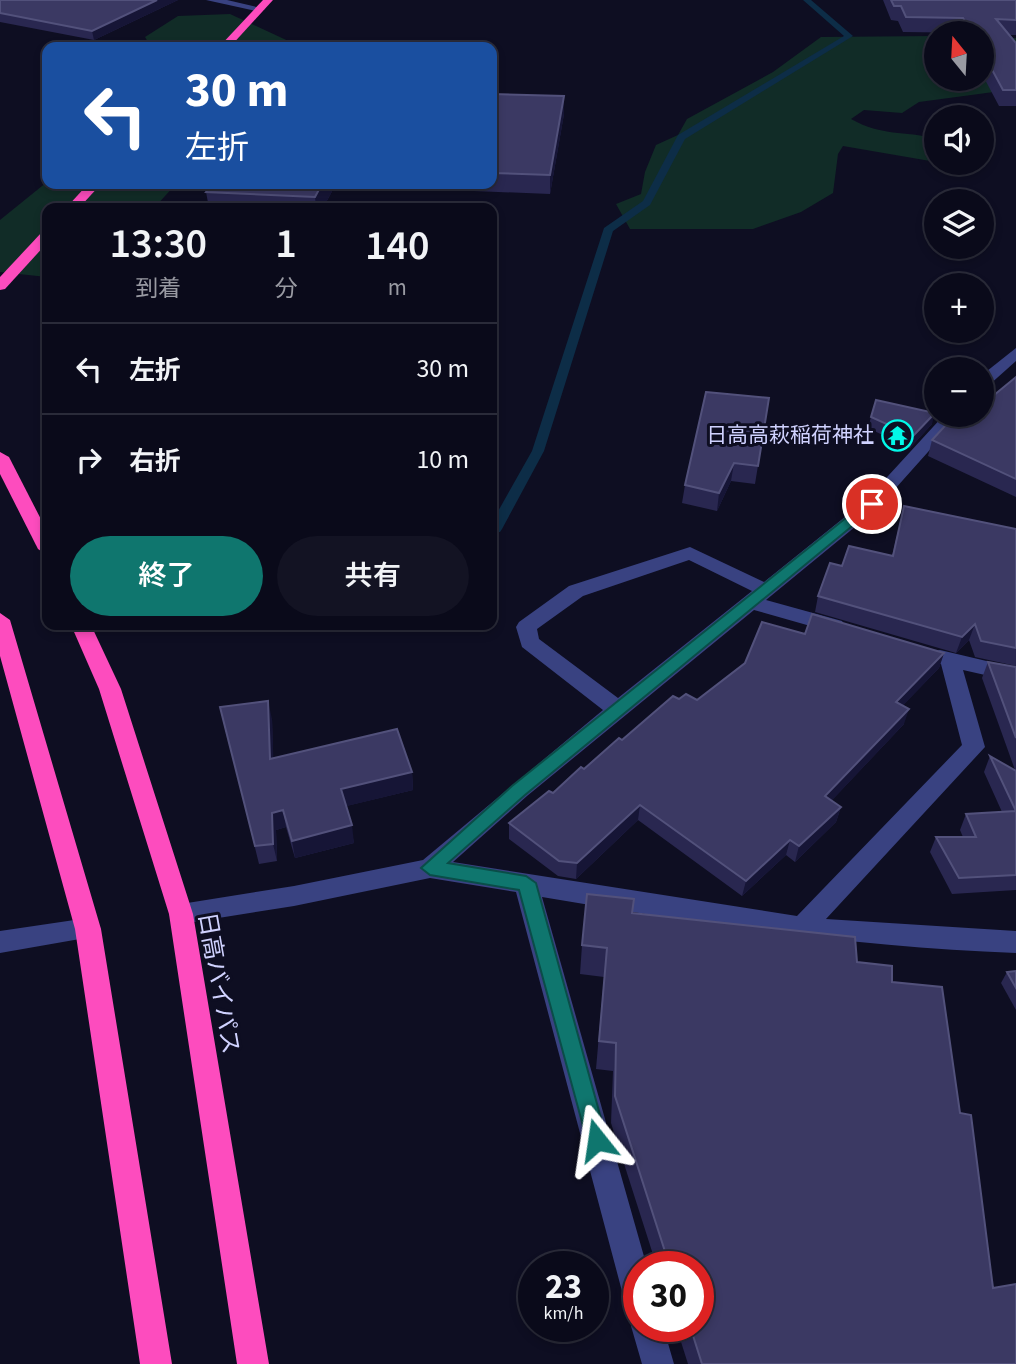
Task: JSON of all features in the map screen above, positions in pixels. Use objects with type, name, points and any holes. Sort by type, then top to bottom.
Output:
[{"type":"highway","points":[[229,42],[264,4]]},
{"type":"highway","points":[[77,203],[90,189]]},
{"type":"highway","points":[[0,286],[42,239]]},
{"type":"highway","points":[[0,271],[21,262]]},
{"type":"highway","points":[[0,457],[42,539]]},
{"type":"highway","points":[[0,620],[88,929],[156,1364]]},
{"type":"highway","name":"日高バイパス","points":[[83,630],[110,689],[181,914],[253,1364]]},
{"type":"street","points":[[211,0],[264,4]]},
{"type":"street","points":[[994,372],[1016,353]]},
{"type":"street","points":[[430,868],[519,790],[872,504],[942,427]]},
{"type":"street","points":[[618,710],[528,642],[526,627],[576,591],[690,554],[759,596],[857,633]]},
{"type":"street","points":[[924,653],[1016,675]]},
{"type":"street","points":[[802,927],[974,747],[950,661]]},
{"type":"street","points":[[181,914],[294,896],[430,868],[802,927],[945,941],[1016,942]]},
{"type":"street","points":[[526,883],[627,1251]]},
{"type":"street","points":[[0,942],[88,929]]},
{"type":"street","points":[[652,1342],[658,1364]]},
{"type":"green space","points":[[230,14],[291,42],[148,42],[145,37],[178,16]]},
{"type":"green space","points":[[924,36],[924,91],[994,91],[994,37],[1016,38],[1016,89],[919,102],[902,113],[864,110],[851,119],[883,131],[924,137],[924,160],[843,146],[838,154],[833,193],[801,212],[753,229],[630,229],[616,204],[641,194],[645,172],[656,145],[678,135],[687,119],[773,72],[821,37]]},
{"type":"green space","points":[[42,186],[42,189],[171,189],[159,203],[42,203],[42,276],[0,272],[0,220]]},
{"type":"building","points":[[0,0],[157,0],[92,31],[0,13]]},
{"type":"building","points":[[891,0],[1016,0],[1016,20],[996,19],[1016,43],[1016,90],[1003,90],[994,73],[994,21],[906,17],[901,6],[894,6]]},
{"type":"building","points":[[497,94],[564,96],[550,175],[497,173]]},
{"type":"building","points":[[208,189],[319,189],[315,197],[206,192]]},
{"type":"building","points":[[1016,377],[1016,479],[932,440],[944,427],[994,427],[994,395]]},
{"type":"building","points":[[706,392],[769,398],[758,466],[734,463],[719,493],[685,485]]},
{"type":"building","points":[[876,400],[924,411],[924,424],[913,436],[871,417]]},
{"type":"building","points":[[904,506],[1016,529],[1016,648],[981,641],[975,624],[962,637],[818,596],[830,563],[842,566],[849,546],[893,556]]},
{"type":"building","points":[[812,614],[944,653],[896,702],[909,709],[825,796],[841,807],[799,846],[790,840],[746,881],[640,805],[577,863],[559,861],[509,823],[549,791],[553,793],[619,738],[622,740],[673,696],[679,699],[686,694],[697,700],[745,663],[762,622],[805,634]]},
{"type":"building","points":[[988,662],[1016,667],[1016,738]]},
{"type":"building","points":[[268,701],[270,759],[397,729],[412,772],[341,789],[352,825],[292,841],[283,810],[272,813],[273,844],[255,846],[220,707]]},
{"type":"building","points":[[990,756],[1016,771],[1016,811]]},
{"type":"building","points":[[1016,811],[1016,875],[959,878],[936,837],[976,837],[966,814]]},
{"type":"building","points":[[587,894],[634,899],[632,913],[855,937],[857,962],[892,966],[892,982],[942,987],[960,1113],[971,1115],[993,1288],[1016,1284],[1016,1364],[702,1364],[695,1342],[714,1342],[714,1251],[665,1251],[615,1096],[616,1043],[599,1041],[607,948],[582,945]]},
{"type":"building","points":[[1016,971],[1016,988],[1007,972]]},
{"type":"waterway","points":[[497,525],[538,451],[608,230],[647,203],[681,137],[849,36],[807,0]]},
{"type":"place","name":"日高高萩稲荷神社","points":[[897,435]]},
{"type":"route","points":[[597,1140],[526,883],[430,868],[519,790],[872,504]]}]
